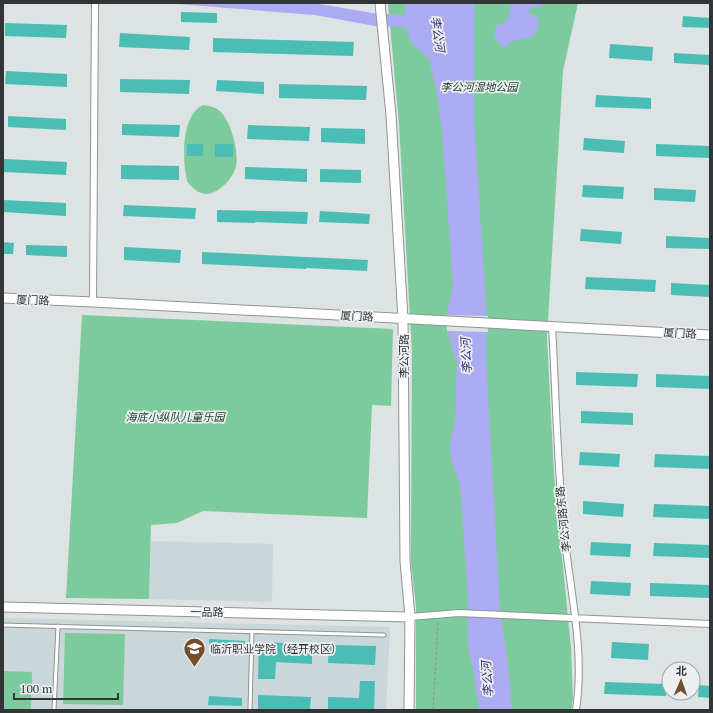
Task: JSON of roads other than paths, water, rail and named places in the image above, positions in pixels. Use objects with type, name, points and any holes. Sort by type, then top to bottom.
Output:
[{"type":"street","points":[[93,302],[95,3]]},
{"type":"street","name":"李公河路","points":[[381,7],[392,115],[403,319],[405,561],[410,617],[410,710]]},
{"type":"street","name":"厦门路","points":[[3,298],[710,335]]},
{"type":"street","name":"李公河路东路","points":[[552,326],[559,476],[579,668],[576,710]]},
{"type":"street","name":"一品路","points":[[3,607],[410,617]]},
{"type":"street","points":[[410,617],[459,613],[506,614],[710,624]]},
{"type":"lane","points":[[3,625],[384,635]]},
{"type":"lane","points":[[54,710],[58,626]]},
{"type":"lane","points":[[250,710],[252,632]]},
{"type":"water","name":"李公河","points":[[164,3],[313,3],[373,13],[405,15],[405,3],[474,3],[474,121],[486,303],[486,360],[500,611],[507,655],[512,710],[479,710],[473,668],[468,648],[468,599],[460,484],[450,457],[450,442],[455,424],[457,363],[449,337],[448,308],[453,286],[442,131],[437,94],[429,59],[411,43],[406,27],[375,26],[315,15]]},
{"type":"water","points":[[511,3],[545,3],[540,7],[531,8],[528,13],[537,16],[539,23],[534,36],[515,40],[503,48],[499,44],[494,33],[496,27],[508,21]]},
{"type":"place","name":"临沂职业学院（经开校区）","points":[[195,668]]},
{"type":"park label","name":"李公河湿地公园","points":[[479,87]]},
{"type":"park label","name":"海底小纵队儿童乐园","points":[[175,417]]}]
